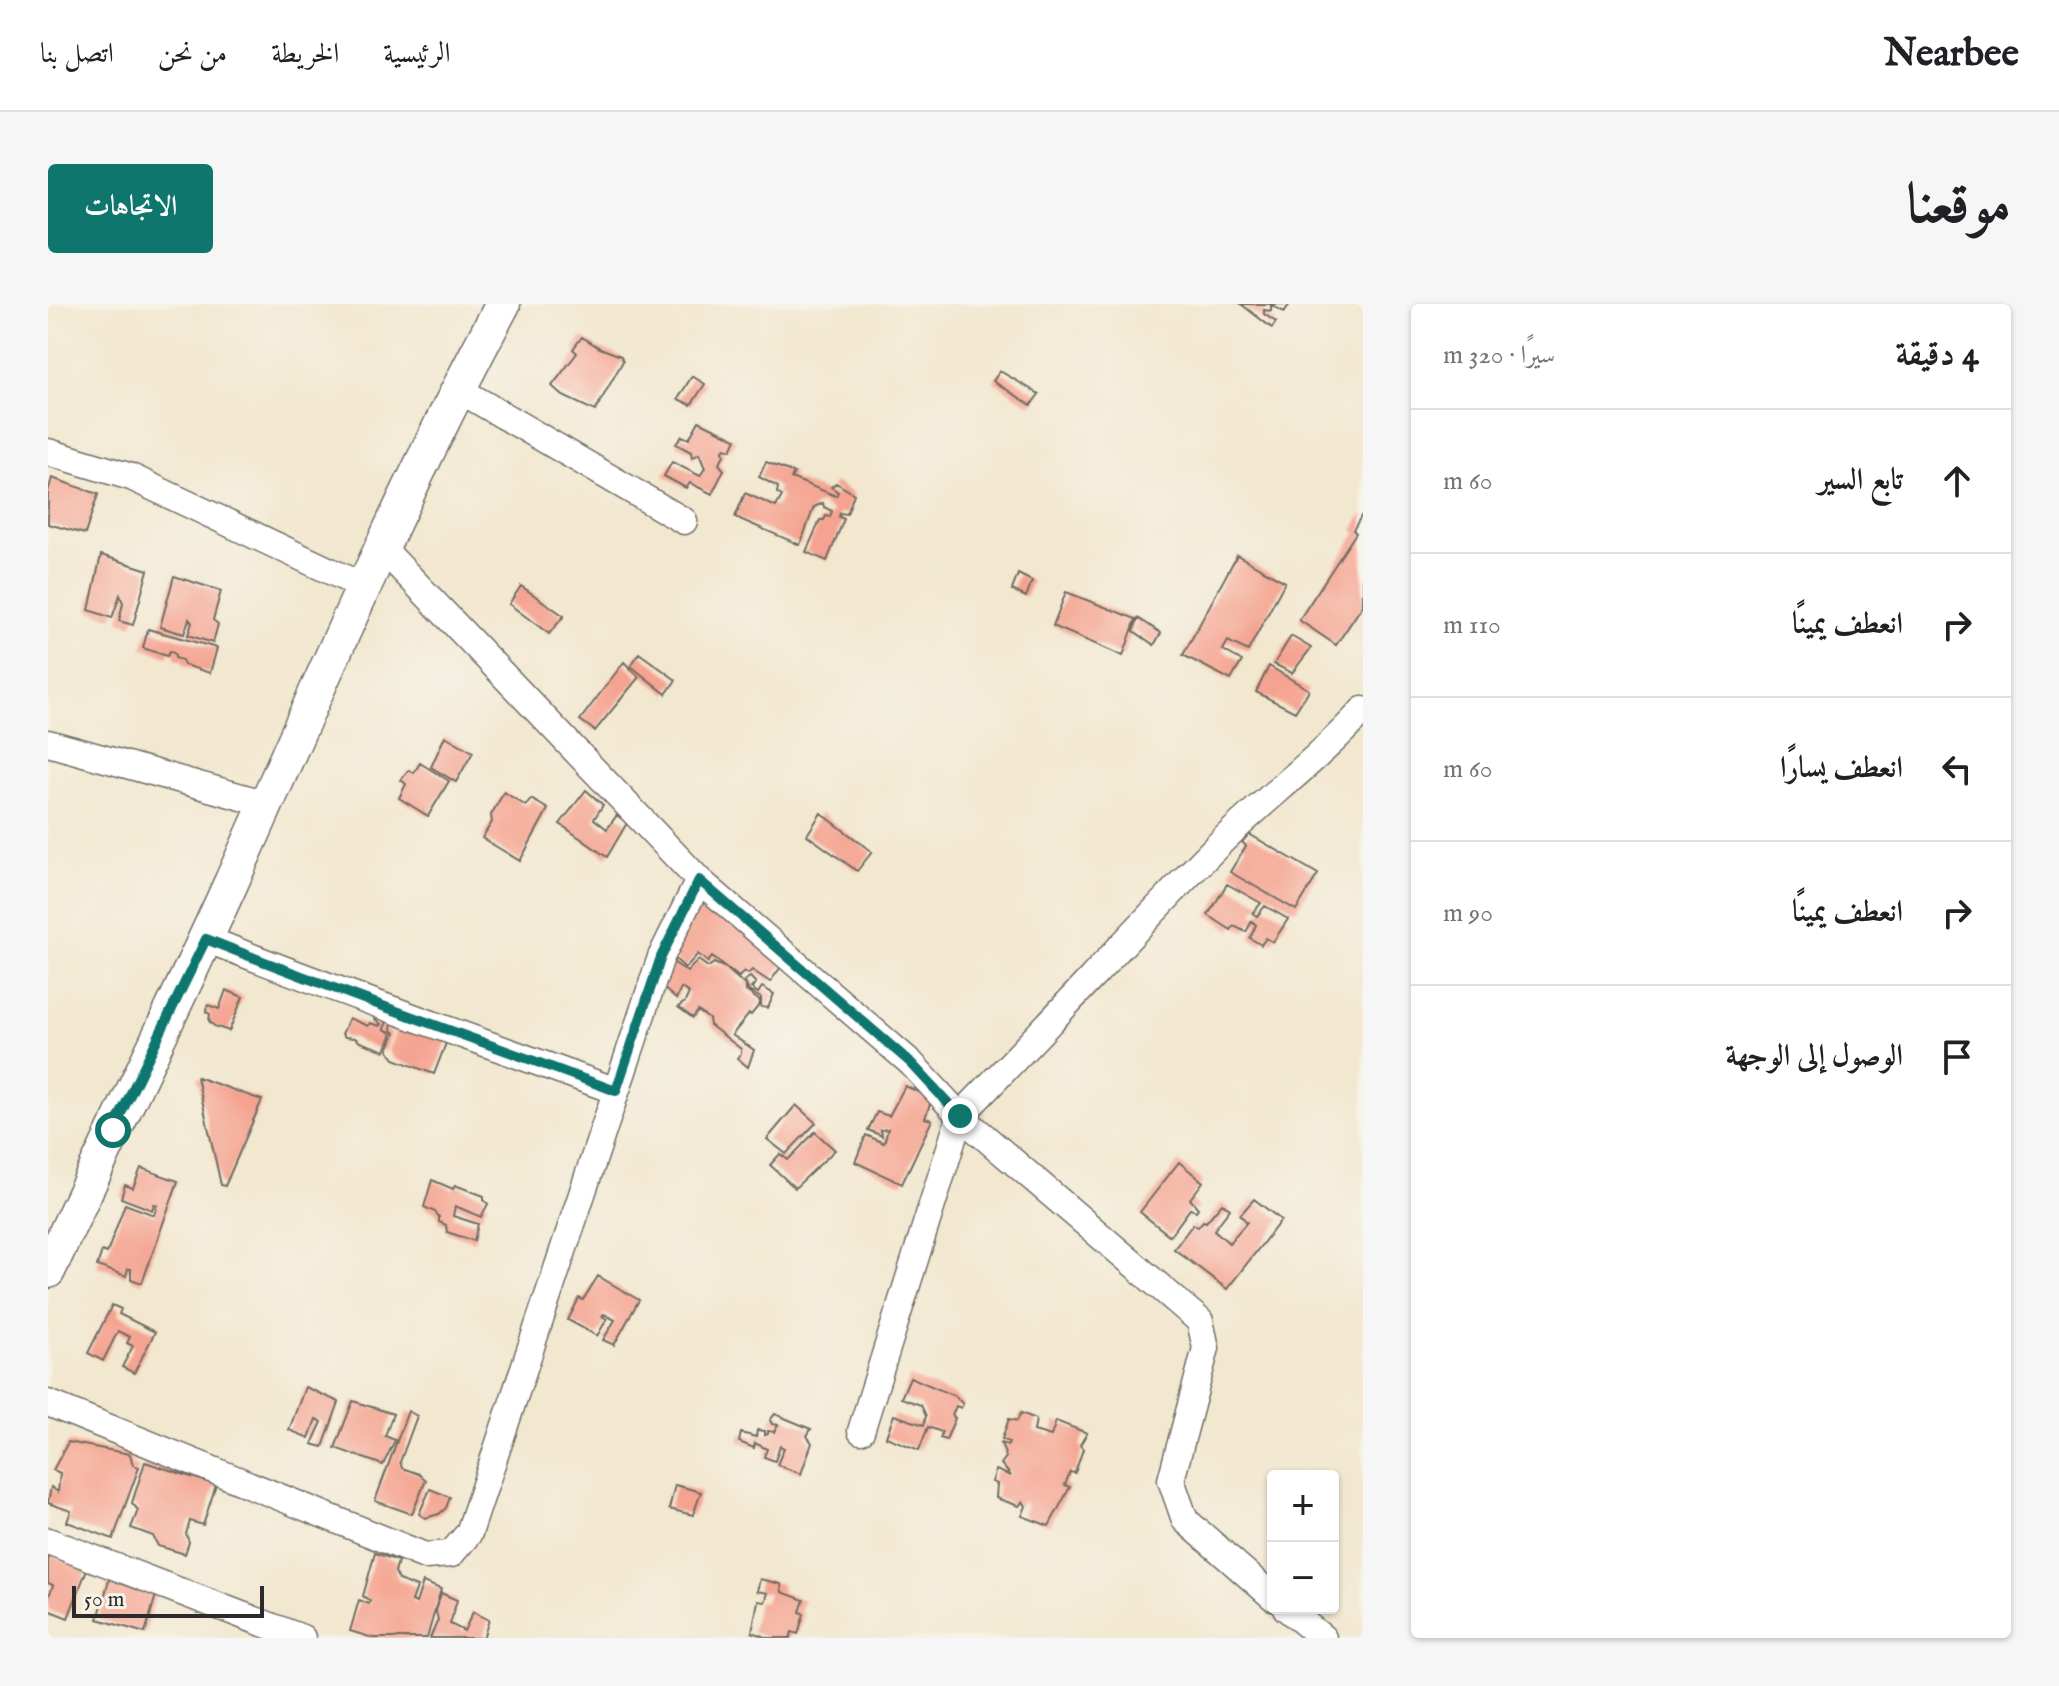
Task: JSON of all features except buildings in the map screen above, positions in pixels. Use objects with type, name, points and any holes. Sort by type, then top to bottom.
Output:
[{"type":"street","points":[[48,1271],[206,939],[382,548],[458,389],[503,304]]},
{"type":"street","points":[[458,389],[684,521]]},
{"type":"street","points":[[48,452],[131,477],[364,587]]},
{"type":"street","points":[[382,548],[699,880],[911,1063],[960,1116],[1200,1321],[1206,1348],[1171,1480],[1185,1520],[1267,1592]]},
{"type":"street","points":[[861,1431],[960,1116],[1217,846],[1329,748],[1363,710]]},
{"type":"street","points":[[48,743],[267,804]]},
{"type":"street","points":[[48,1403],[425,1556],[451,1554],[469,1533],[661,957],[699,880]]},
{"type":"street","points":[[206,939],[321,985],[616,1091]]},
{"type":"street","points":[[48,1541],[302,1638]]},
{"type":"street","points":[[1293,1614],[1323,1638]]},
{"type":"route","points":[[113,1130],[206,939],[321,985],[616,1091],[661,957],[699,880],[911,1063],[960,1116]]}]
